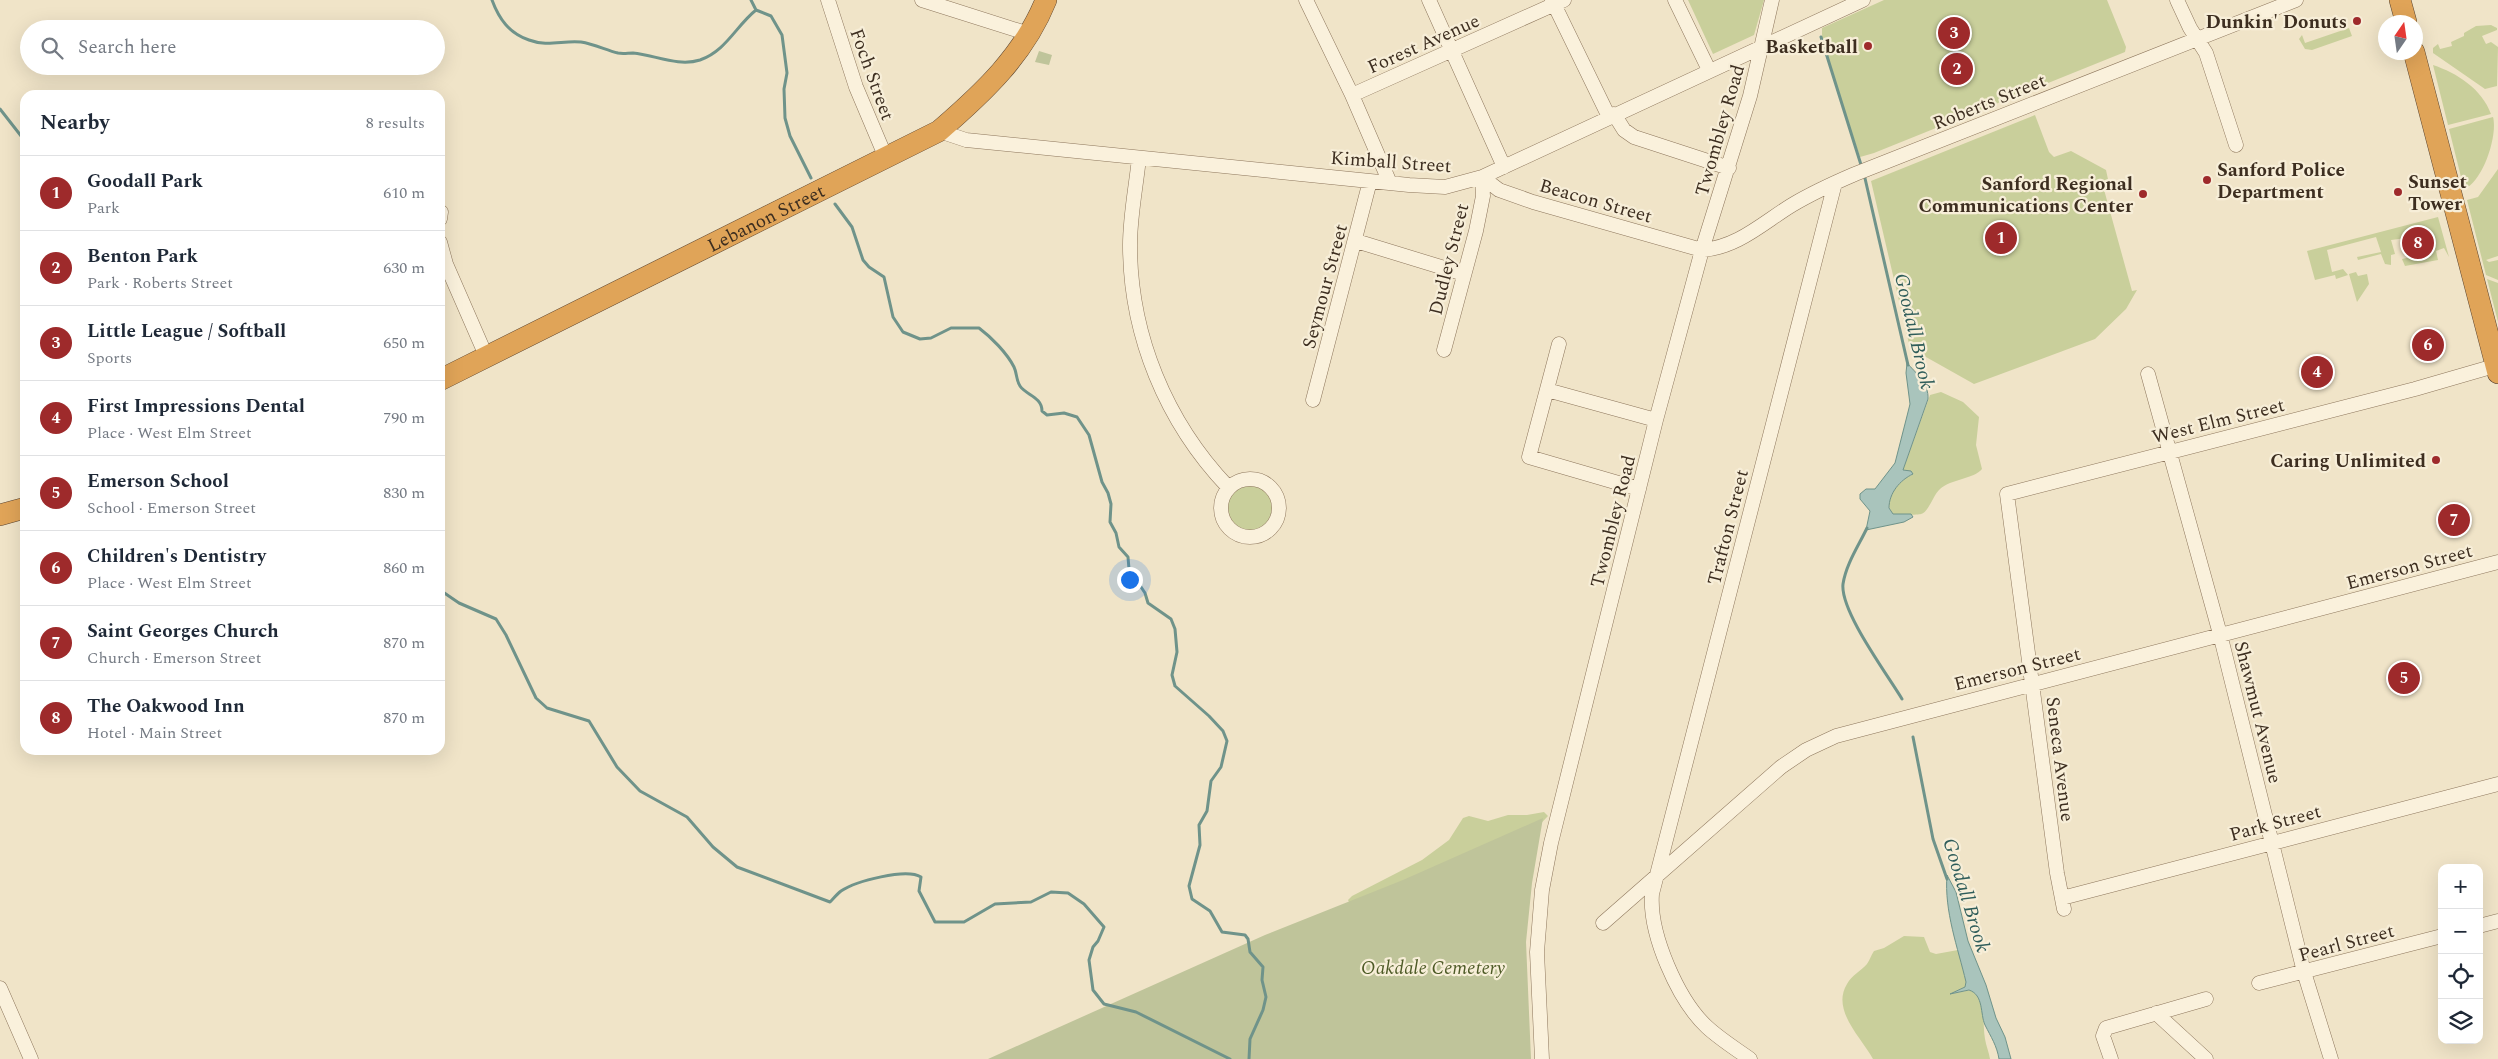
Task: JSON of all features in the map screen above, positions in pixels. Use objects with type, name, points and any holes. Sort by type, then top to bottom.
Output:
[{"type":"highway","name":"Lebanon Street","points":[[445,378],[939,130],[995,81],[1030,34],[1046,0]]},
{"type":"highway","points":[[2400,0],[2404,15]]},
{"type":"highway","points":[[2416,60],[2497,368]]},
{"type":"highway","points":[[0,515],[20,509]]},
{"type":"street","name":"Foch Street","points":[[828,0],[860,98],[886,158]]},
{"type":"street","points":[[922,0],[1030,34]]},
{"type":"street","points":[[1306,0],[1352,95],[1390,183]]},
{"type":"street","points":[[1429,0],[1504,167]]},
{"type":"street","points":[[1675,0],[1709,70]]},
{"type":"street","name":"Twombley Road","points":[[1542,1059],[1537,952],[1546,867],[1656,420],[1702,250],[1750,96],[1772,0]]},
{"type":"street","name":"Kimball Street","points":[[939,130],[966,140],[1445,187],[1482,177],[1863,0]]},
{"type":"street","points":[[2176,0],[2209,61],[2236,145]]},
{"type":"street","name":"Roberts Street","points":[[1702,250],[1718,249],[1732,243],[1792,205],[1855,174],[2296,0]]},
{"type":"street","points":[[1557,2],[1612,115],[1624,130],[1634,137],[1729,168]]},
{"type":"street","name":"Forest Avenue","points":[[1352,95],[1453,51],[1557,2]]},
{"type":"street","points":[[1139,158],[1130,245],[1133,287],[1140,329],[1153,369],[1180,425],[1202,457],[1228,487]]},
{"type":"street","name":"Beacon Street","points":[[1482,177],[1498,190],[1533,202],[1702,250]]},
{"type":"street","name":"Dudley Street","points":[[1444,350],[1483,196],[1482,177]]},
{"type":"street","name":"Seymour Street","points":[[1313,400],[1370,181]]},
{"type":"street","name":"Trafton Street","points":[[1750,1059],[1706,1026],[1691,1008],[1681,990],[1654,926],[1651,906],[1654,880],[1835,183]]},
{"type":"street","points":[[1356,240],[1464,274]]},
{"type":"street","points":[[445,260],[487,358]]},
{"type":"street","points":[[1559,344],[1528,457],[1639,489]]},
{"type":"street","name":"West Elm Street","points":[[2007,494],[2497,368]]},
{"type":"street","name":"Shawmut Avenue","points":[[2148,374],[2220,634],[2304,972],[2331,1059]]},
{"type":"street","points":[[1547,390],[1656,420]]},
{"type":"street","points":[[1248,479],[1260,480],[1270,487],[1276,496],[1278,514],[1274,524],[1266,533],[1249,538],[1238,536],[1228,529],[1222,519],[1221,508],[1228,487],[1248,479]]},
{"type":"street","name":"Seneca Avenue","points":[[2007,494],[2063,903]]},
{"type":"street","name":"Emerson Street","points":[[1603,924],[1781,767],[1816,744],[1848,732],[2498,562]]},
{"type":"street","name":"Park Street","points":[[2063,903],[2272,841],[2498,784]]},
{"type":"street","points":[[2483,925],[2498,921]]},
{"type":"street","name":"Pearl Street","points":[[2259,983],[2438,937]]},
{"type":"street","points":[[0,988],[31,1059]]},
{"type":"street","points":[[2111,1059],[2104,1042],[2104,1032],[2110,1026],[2206,999]]},
{"type":"street","points":[[2156,1013],[2206,1059]]},
{"type":"green space","points":[[1688,0],[1764,0],[1754,35],[1713,54]]},
{"type":"green space","points":[[1884,0],[2107,0],[2126,47],[2125,52],[1860,157],[1822,44],[1822,28]]},
{"type":"green space","points":[[2491,25],[2497,28],[2497,30],[2482,36],[2486,44],[2491,42],[2498,47],[2497,86],[2485,89],[2433,53],[2433,48],[2438,44],[2440,49],[2452,46],[2451,42],[2464,36],[2464,33],[2476,26]]},
{"type":"green space","points":[[2349,28],[2352,36],[2312,50],[2305,49],[2299,39],[2302,35],[2305,43]]},
{"type":"green space","points":[[1039,51],[1052,55],[1049,65],[1035,62]]},
{"type":"green space","points":[[2433,65],[2460,77],[2468,83],[2482,97],[2491,114],[2448,125]]},
{"type":"green space","points":[[2035,115],[2049,152],[2054,157],[2071,151],[2106,170],[2109,184],[2103,186],[2132,291],[2137,290],[2126,309],[2095,339],[1974,384],[1910,348],[1871,181]]},
{"type":"green space","points":[[2493,117],[2493,135],[2488,157],[2471,185],[2464,189],[2449,129]]},
{"type":"green space","points":[[2498,169],[2498,256],[2486,260],[2489,262],[2498,260],[2498,280],[2486,275],[2467,200],[2478,197]]},
{"type":"green space","points":[[2438,217],[2449,257],[2444,248],[2436,251],[2438,260],[2405,266],[2402,259],[2433,252],[2433,241],[2430,240],[2428,234],[2423,235],[2421,229],[2414,231],[2415,237],[2391,240],[2395,254],[2391,255],[2391,265],[2385,264],[2381,254],[2358,260],[2357,257],[2381,252],[2376,237],[2327,250],[2332,272],[2343,269],[2348,275],[2336,279],[2335,275],[2315,280],[2307,251]]},
{"type":"green space","points":[[2356,272],[2358,276],[2367,274],[2369,284],[2357,302],[2349,274]]},
{"type":"green space","points":[[2487,279],[2498,283],[2498,322]]},
{"type":"green space","points":[[1941,392],[1963,402],[1979,417],[1976,445],[1982,469],[1974,475],[1950,483],[1940,489],[1924,513],[1916,515],[1893,514],[1890,509],[1890,497],[1902,481],[1912,475],[1909,471],[1903,470],[1930,395]]},
{"type":"green space","points":[[1255,485],[1267,491],[1272,499],[1272,517],[1267,525],[1259,530],[1245,531],[1233,525],[1228,517],[1227,503],[1233,491],[1241,486]]},
{"type":"green space","points":[[1544,812],[1548,816],[1521,844],[1351,906],[1348,900],[1352,896],[1422,860],[1449,840],[1463,818],[1469,816],[1488,821],[1508,815],[1527,815]]},
{"type":"green space","name":"Oakdale Cemetery","points":[[1543,818],[1532,883],[1526,942],[1531,1059],[988,1059],[1265,935],[1403,880]]},
{"type":"green space","points":[[1904,936],[1924,937],[1930,952],[1936,954],[1958,950],[1966,982],[1965,987],[1950,994],[1971,990],[1980,1000],[1985,1042],[1990,1059],[1873,1059],[1845,1013],[1843,994],[1849,981],[1867,964],[1874,951],[1884,948]]},
{"type":"water","points":[[1907,363],[1924,384],[1928,399],[1903,470],[1911,471],[1913,474],[1904,480],[1893,492],[1889,508],[1893,514],[1911,514],[1913,517],[1904,522],[1866,530],[1870,511],[1860,499],[1860,494],[1866,489],[1875,489],[1895,463],[1910,404],[1906,373]]},
{"type":"water","points":[[1947,875],[1956,892],[1968,941],[1986,985],[1996,1018],[2005,1037],[2011,1059],[1999,1059],[1983,1021],[1981,1005],[1974,992],[1969,990],[1950,994],[1965,987],[1966,982],[1950,916]]},
{"type":"waterway","points":[[492,0],[498,13],[510,29],[529,40],[542,43],[581,42],[618,53],[641,54],[683,62],[700,60],[717,51],[756,10]]},
{"type":"waterway","points":[[751,0],[756,10],[771,16],[782,35],[787,73],[784,89],[785,118],[790,136],[811,178]]},
{"type":"waterway","name":"Goodall Brook","points":[[1821,37],[1862,168]]},
{"type":"waterway","points":[[0,109],[20,135]]},
{"type":"waterway","name":"Goodall Brook","points":[[1864,174],[1908,365]]},
{"type":"waterway","points":[[835,204],[852,227],[863,260],[869,267],[884,277],[893,317],[903,332],[920,339],[931,338],[951,328],[979,328],[1007,356],[1014,367],[1020,386],[1037,399],[1042,411],[1047,415],[1064,413],[1077,417],[1089,435],[1102,482],[1111,504],[1110,522],[1116,533],[1119,547],[1128,557],[1129,569],[1145,593],[1148,603],[1171,619],[1175,629],[1177,652],[1172,675],[1175,686],[1209,716],[1223,731],[1227,741],[1221,767],[1211,781],[1207,811],[1199,825],[1200,845],[1189,886],[1192,899],[1210,911],[1222,932],[1245,935],[1248,939],[1250,952],[1263,967],[1262,980],[1266,997],[1263,1010],[1250,1039],[1249,1059]]},
{"type":"waterway","name":"Goodall Brook","points":[[1867,528],[1847,569],[1843,584],[1844,596],[1856,626],[1902,699]]},
{"type":"waterway","points":[[445,593],[459,603],[496,619],[506,635],[536,698],[547,708],[589,721],[617,767],[640,791],[687,817],[713,847],[737,867],[830,902],[841,891],[858,883],[893,875],[914,875],[921,877],[919,891],[935,922],[964,922],[995,904],[1031,902],[1051,892],[1068,893],[1084,904],[1104,927],[1093,947],[1089,960],[1093,990],[1104,1004],[1136,1012],[1230,1059]]},
{"type":"waterway","name":"Goodall Brook","points":[[1913,737],[1933,839],[1947,879]]},
{"type":"place","name":"Dunkin' Donuts","points":[[2357,21]]},
{"type":"place","name":"Little League / Softball","points":[[1954,33]]},
{"type":"place","name":"Basketball","points":[[1868,46]]},
{"type":"place","name":"Benton Park","points":[[1957,69]]},
{"type":"place","name":"Sanford Police Department","points":[[2207,180]]},
{"type":"place","name":"Sunset Tower","points":[[2398,192]]},
{"type":"place","name":"Sanford Regional Communications Center","points":[[2143,194]]},
{"type":"place","name":"Goodall Park","points":[[2001,238]]},
{"type":"place","name":"The Oakwood Inn","points":[[2418,243]]},
{"type":"place","name":"Children's Dentistry","points":[[2428,345]]},
{"type":"place","name":"First Impressions Dental","points":[[2317,372]]},
{"type":"place","name":"Caring Unlimited","points":[[2436,460]]},
{"type":"place","name":"Saint Georges Church","points":[[2454,520]]},
{"type":"place","name":"Emerson School","points":[[2404,678]]}]
